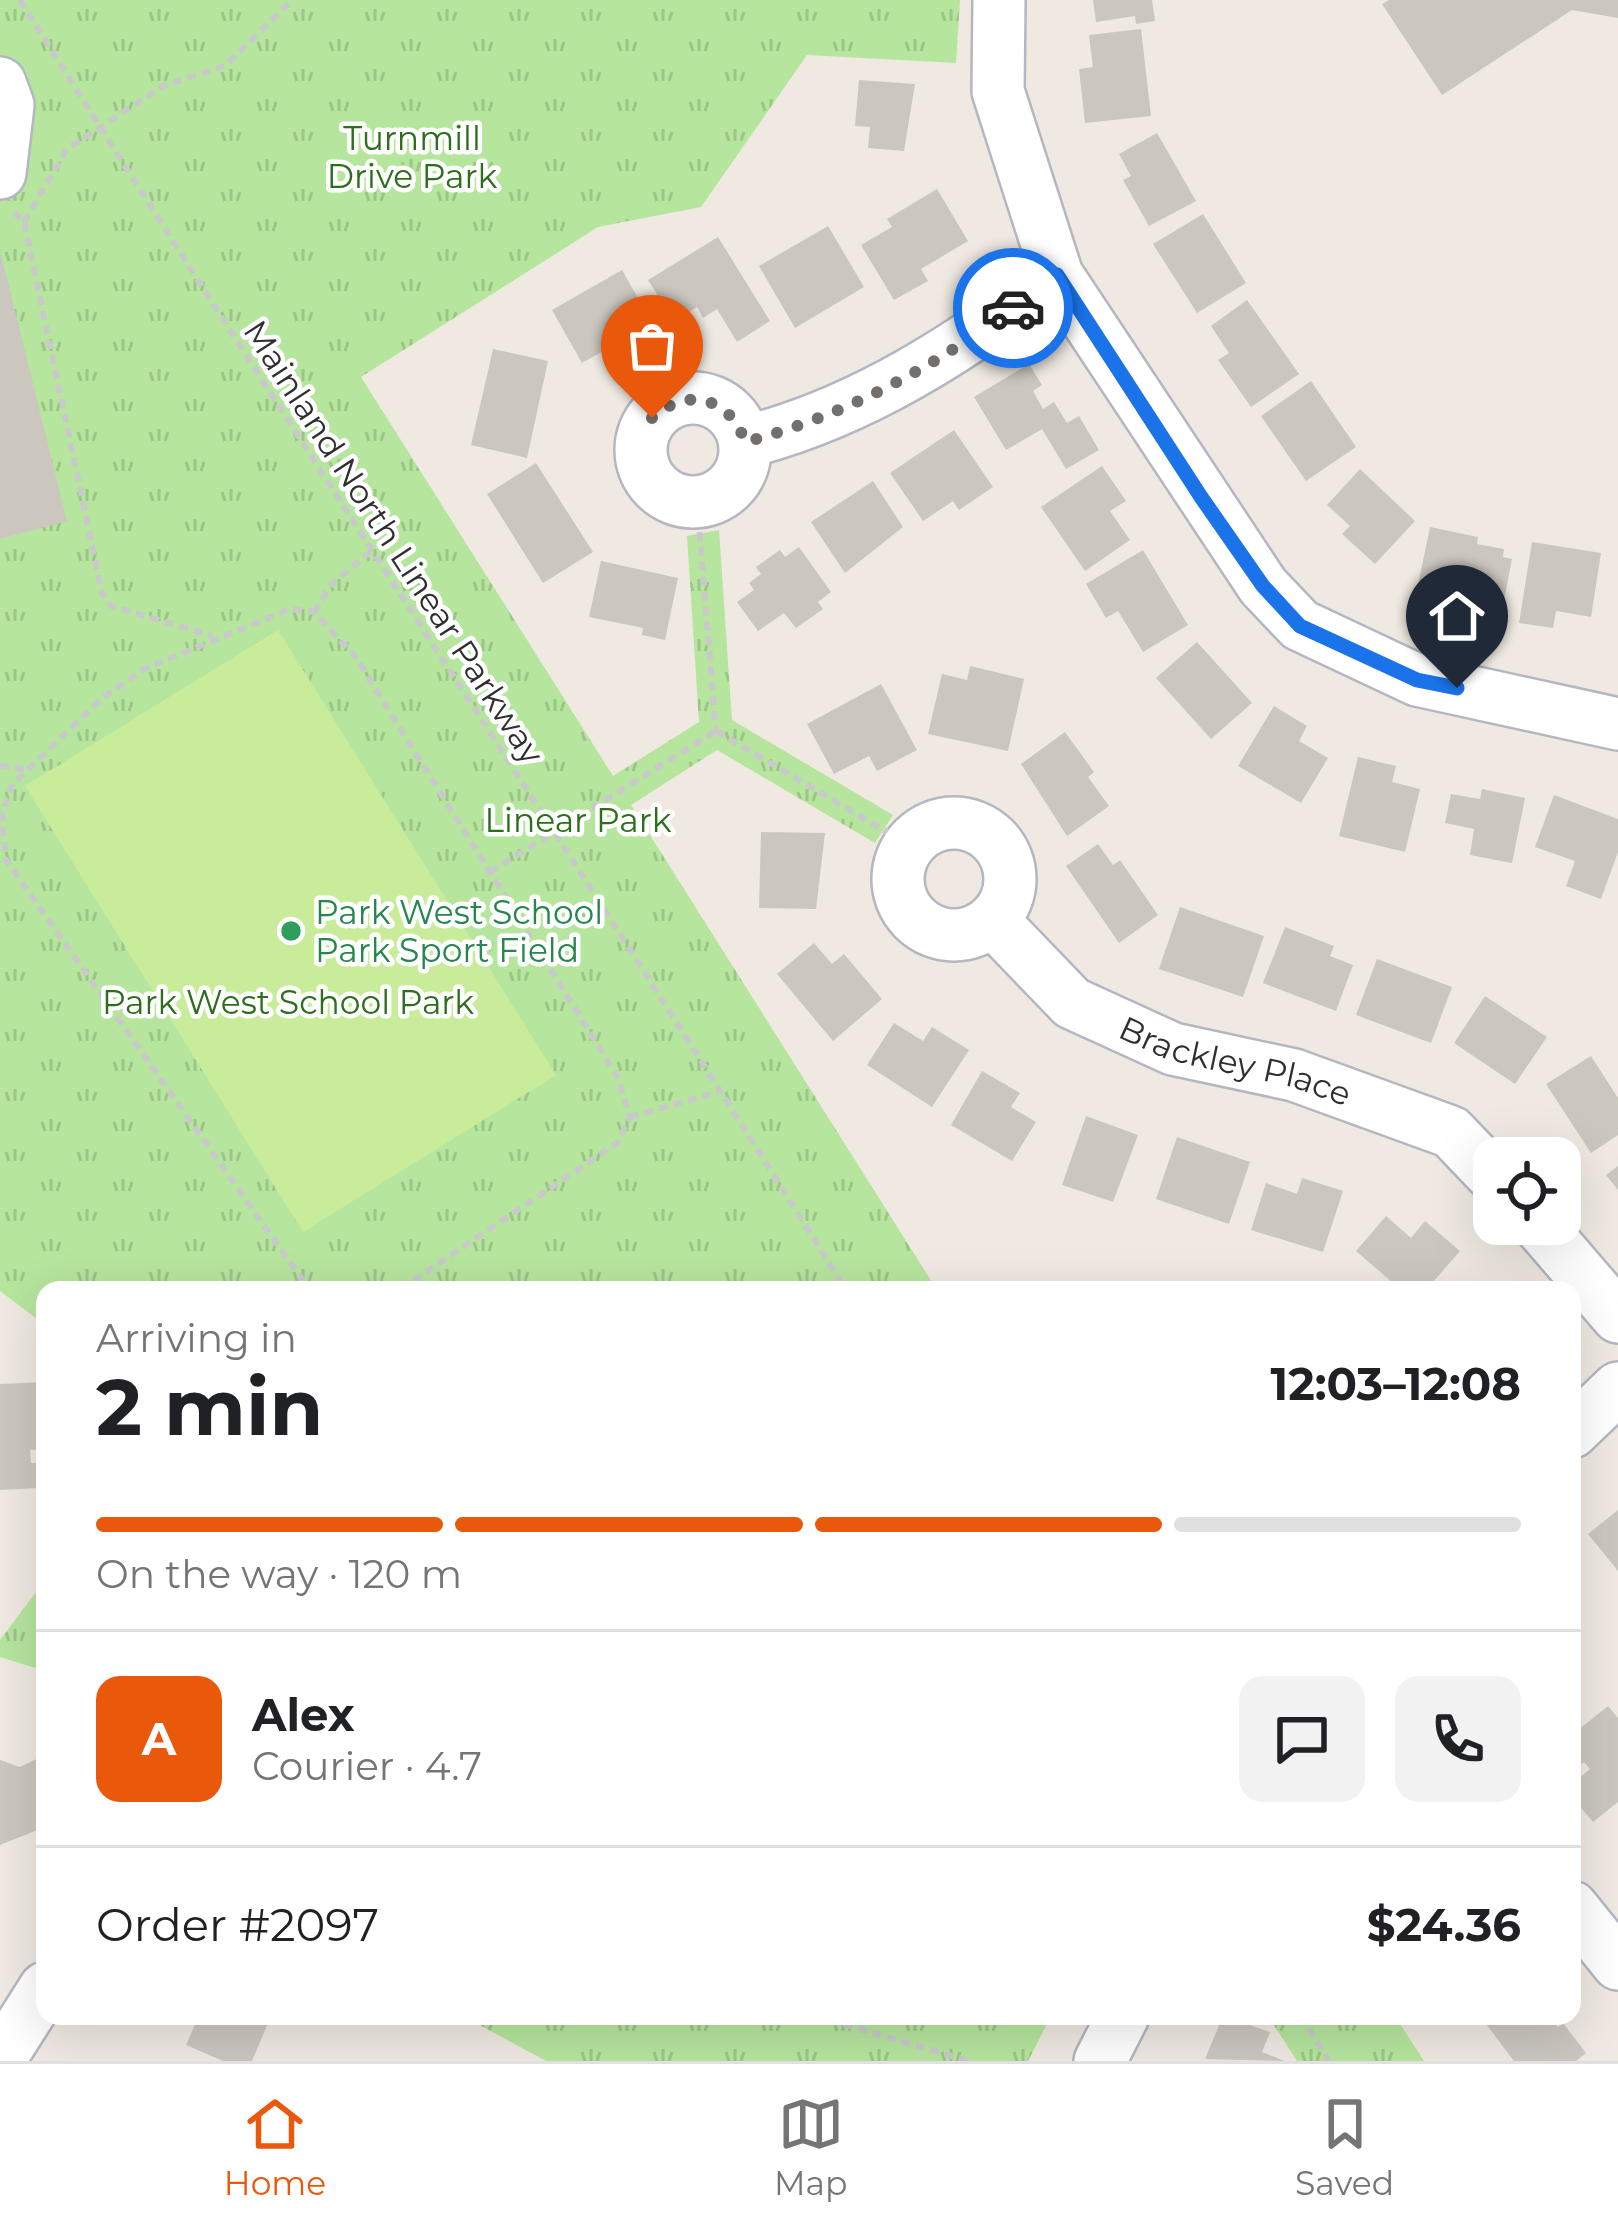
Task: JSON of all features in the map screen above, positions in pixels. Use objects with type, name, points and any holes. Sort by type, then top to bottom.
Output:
[{"type":"street","points":[[999,0],[998,91],[1057,275],[1263,586],[1300,626],[1417,680],[1618,724]]},
{"type":"street","points":[[0,83],[8,105],[6,191]]},
{"type":"street","points":[[745,442],[805,427],[870,395],[974,338],[1057,275]]},
{"type":"street","points":[[698,398],[729,412],[745,442],[739,475],[714,498],[698,502],[665,494],[644,467],[640,450],[652,418],[681,399],[698,398]]},
{"type":"street","points":[[940,824],[977,827],[992,838],[1004,852],[1010,889],[992,921],[959,936],[923,927],[910,914],[898,880],[909,845],[940,824]]},
{"type":"street","name":"Brackley Place","points":[[992,921],[1072,1003],[1173,1048],[1294,1075],[1451,1132],[1473,1155]]},
{"type":"street","points":[[1556,1245],[1618,1317]]},
{"type":"street","points":[[1581,1423],[1618,1388]]},
{"type":"street","points":[[1581,1918],[1618,1964]]},
{"type":"street","points":[[0,2059],[36,2002]]},
{"type":"street","points":[[1100,2061],[1118,2025]]},
{"type":"path","name":"Mainland North Linear Parkway","points":[[20,0],[840,1281]]},
{"type":"path","points":[[23,222],[67,149],[165,85],[225,66],[292,0]]},
{"type":"path","points":[[6,191],[23,222],[102,593],[111,607],[216,637]]},
{"type":"path","points":[[698,502],[716,730]]},
{"type":"path","points":[[314,612],[331,585],[370,552]]},
{"type":"path","points":[[303,1281],[6,860],[2,814],[13,784],[27,769],[100,700],[143,669],[290,609],[314,612],[355,656],[617,1076],[629,1118],[617,1143],[411,1281]]},
{"type":"path","points":[[490,872],[716,730]]},
{"type":"path","points":[[716,730],[909,845]]},
{"type":"path","points":[[0,766],[27,769]]},
{"type":"path","points":[[629,1118],[722,1091]]},
{"type":"path","points":[[846,2025],[969,2061]]},
{"type":"path","points":[[1307,2025],[1329,2061]]},
{"type":"green space","name":"Park West School Park","points":[[0,0],[960,0],[956,63],[807,55],[701,207],[598,227],[361,377],[613,776],[699,722],[687,536],[719,530],[732,720],[893,815],[875,843],[717,750],[631,805],[931,1281],[36,1281],[36,1318],[0,1291]]},
{"type":"green space","name":"Park West School Park Sport Field","points":[[278,630],[556,1075],[303,1232],[25,786]]},
{"type":"green space","points":[[36,1592],[36,1668],[0,1657],[0,1640]]},
{"type":"green space","points":[[480,2025],[1046,2025],[1028,2061],[546,2061]]},
{"type":"green space","points":[[1274,2025],[1401,2025],[1424,2061],[1297,2061]]},
{"type":"building","points":[[1093,0],[1152,0],[1155,21],[1136,24],[1135,16],[1096,22]]},
{"type":"building","points":[[1389,0],[1618,0],[1618,18],[1572,10],[1442,95],[1382,4]]},
{"type":"building","points":[[1141,29],[1151,116],[1085,123],[1079,69],[1093,67],[1089,35]]},
{"type":"building","points":[[859,80],[915,84],[904,151],[868,148],[870,127],[855,126]]},
{"type":"building","points":[[1157,133],[1196,201],[1149,226],[1123,180],[1131,176],[1119,154]]},
{"type":"building","points":[[937,189],[968,241],[921,269],[928,281],[894,300],[861,245],[892,227],[887,219]]},
{"type":"building","points":[[1203,214],[1246,283],[1197,313],[1153,244]]},
{"type":"building","points":[[828,226],[864,287],[795,328],[759,266]]},
{"type":"building","points":[[718,237],[770,321],[737,342],[717,309],[703,318],[697,307],[674,321],[648,280]]},
{"type":"building","points":[[0,250],[67,521],[0,539]]},
{"type":"building","points":[[622,270],[656,330],[632,343],[628,337],[582,363],[552,310]]},
{"type":"building","points":[[1247,300],[1299,374],[1251,407],[1218,360],[1229,353],[1211,326]]},
{"type":"building","points":[[493,349],[548,361],[527,458],[471,445]]},
{"type":"building","points":[[1029,364],[1042,385],[1033,391],[1043,409],[1054,402],[1067,423],[1079,416],[1099,450],[1066,469],[1042,429],[1006,450],[974,397]]},
{"type":"building","points":[[1311,381],[1356,447],[1306,481],[1261,416]]},
{"type":"building","points":[[954,430],[993,487],[959,510],[953,501],[923,521],[890,473]]},
{"type":"building","points":[[536,463],[593,552],[543,583],[487,494]]},
{"type":"building","points":[[1102,466],[1126,501],[1110,511],[1130,540],[1085,571],[1041,507]]},
{"type":"building","points":[[1360,469],[1415,521],[1375,564],[1342,534],[1350,526],[1327,505]]},
{"type":"building","points":[[873,481],[903,527],[845,573],[811,522]]},
{"type":"building","points":[[1430,527],[1478,537],[1477,544],[1504,549],[1503,557],[1512,559],[1500,620],[1442,608],[1445,595],[1417,590]]},
{"type":"building","points":[[1532,542],[1601,553],[1591,617],[1556,611],[1553,628],[1519,623]]},
{"type":"building","points":[[799,547],[831,592],[818,602],[823,609],[796,628],[784,613],[758,631],[737,602],[754,590],[749,583],[761,574],[756,567],[780,550],[785,557]]},
{"type":"building","points":[[1143,550],[1188,625],[1143,652],[1118,611],[1106,618],[1086,584]]},
{"type":"building","points":[[601,561],[678,578],[665,640],[642,635],[643,628],[589,617]]},
{"type":"building","points":[[1197,642],[1252,703],[1211,739],[1156,678]]},
{"type":"building","points":[[970,666],[1024,679],[1008,751],[928,734],[942,674],[967,680]]},
{"type":"building","points":[[881,684],[917,750],[877,771],[869,756],[834,774],[807,724]]},
{"type":"building","points":[[1274,706],[1307,726],[1299,741],[1328,758],[1301,803],[1238,766]]},
{"type":"building","points":[[1065,732],[1094,772],[1088,777],[1109,806],[1067,836],[1021,764]]},
{"type":"building","points":[[1358,757],[1396,766],[1392,782],[1420,789],[1405,852],[1339,836]]},
{"type":"building","points":[[1482,789],[1525,798],[1512,863],[1470,855],[1474,829],[1445,823],[1451,794],[1480,799]]},
{"type":"building","points":[[1554,795],[1618,819],[1618,852],[1601,899],[1566,886],[1575,861],[1535,847]]},
{"type":"building","points":[[761,832],[825,833],[816,909],[759,908]]},
{"type":"building","points":[[1098,844],[1113,865],[1120,860],[1158,915],[1119,943],[1066,866]]},
{"type":"building","points":[[1180,907],[1264,936],[1243,997],[1159,969]]},
{"type":"building","points":[[1285,927],[1334,946],[1330,956],[1353,965],[1336,1011],[1263,983]]},
{"type":"building","points":[[814,943],[832,964],[844,954],[882,999],[833,1041],[777,974]]},
{"type":"building","points":[[1377,959],[1452,987],[1431,1043],[1356,1015]]},
{"type":"building","points":[[1485,996],[1547,1037],[1515,1084],[1454,1043]]},
{"type":"building","points":[[894,1023],[923,1041],[932,1027],[969,1050],[932,1107],[867,1065]]},
{"type":"building","points":[[1591,1056],[1618,1098],[1618,1135],[1591,1153],[1546,1084]]},
{"type":"building","points":[[982,1071],[1020,1093],[1011,1107],[1036,1122],[1012,1161],[951,1125]]},
{"type":"building","points":[[1086,1116],[1138,1135],[1113,1202],[1062,1185]]},
{"type":"building","points":[[1177,1137],[1250,1162],[1229,1224],[1156,1199]]},
{"type":"building","points":[[1618,1166],[1618,1190],[1606,1175]]},
{"type":"building","points":[[1302,1178],[1343,1191],[1323,1252],[1251,1230],[1266,1183],[1297,1194]]},
{"type":"building","points":[[1386,1216],[1411,1238],[1425,1221],[1460,1251],[1434,1281],[1391,1281],[1356,1251]]},
{"type":"building","points":[[36,1382],[36,1450],[30,1450],[31,1463],[36,1463],[36,1488],[0,1490],[0,1384]]},
{"type":"building","points":[[1618,1510],[1618,1571],[1588,1534]]},
{"type":"building","points":[[1608,1706],[1618,1718],[1618,1802],[1593,1822],[1581,1808],[1581,1776],[1590,1769],[1581,1764],[1581,1728]]},
{"type":"building","points":[[36,1759],[36,1831],[0,1845],[0,1760],[20,1767]]},
{"type":"building","points":[[195,2025],[267,2025],[252,2061],[223,2061],[186,2045]]},
{"type":"building","points":[[1219,2025],[1249,2025],[1270,2032],[1262,2052],[1285,2061],[1205,2059]]},
{"type":"building","points":[[1487,2025],[1565,2025],[1586,2053],[1576,2061],[1514,2061]]},
{"type":"way so far","points":[[652,418],[681,399],[698,398],[729,412],[745,442],[805,427],[974,338],[1013,308]]},
{"type":"place","name":"Park West School Park Sport Field","points":[[291,931]]},
{"type":"route","points":[[1013,308],[1057,275],[1180,467],[1263,586],[1300,626],[1417,680],[1457,688]]},
{"type":"park label","name":"Turnmill Drive Park","points":[[412,157]]},
{"type":"park label","name":"Linear Park","points":[[578,820]]}]
